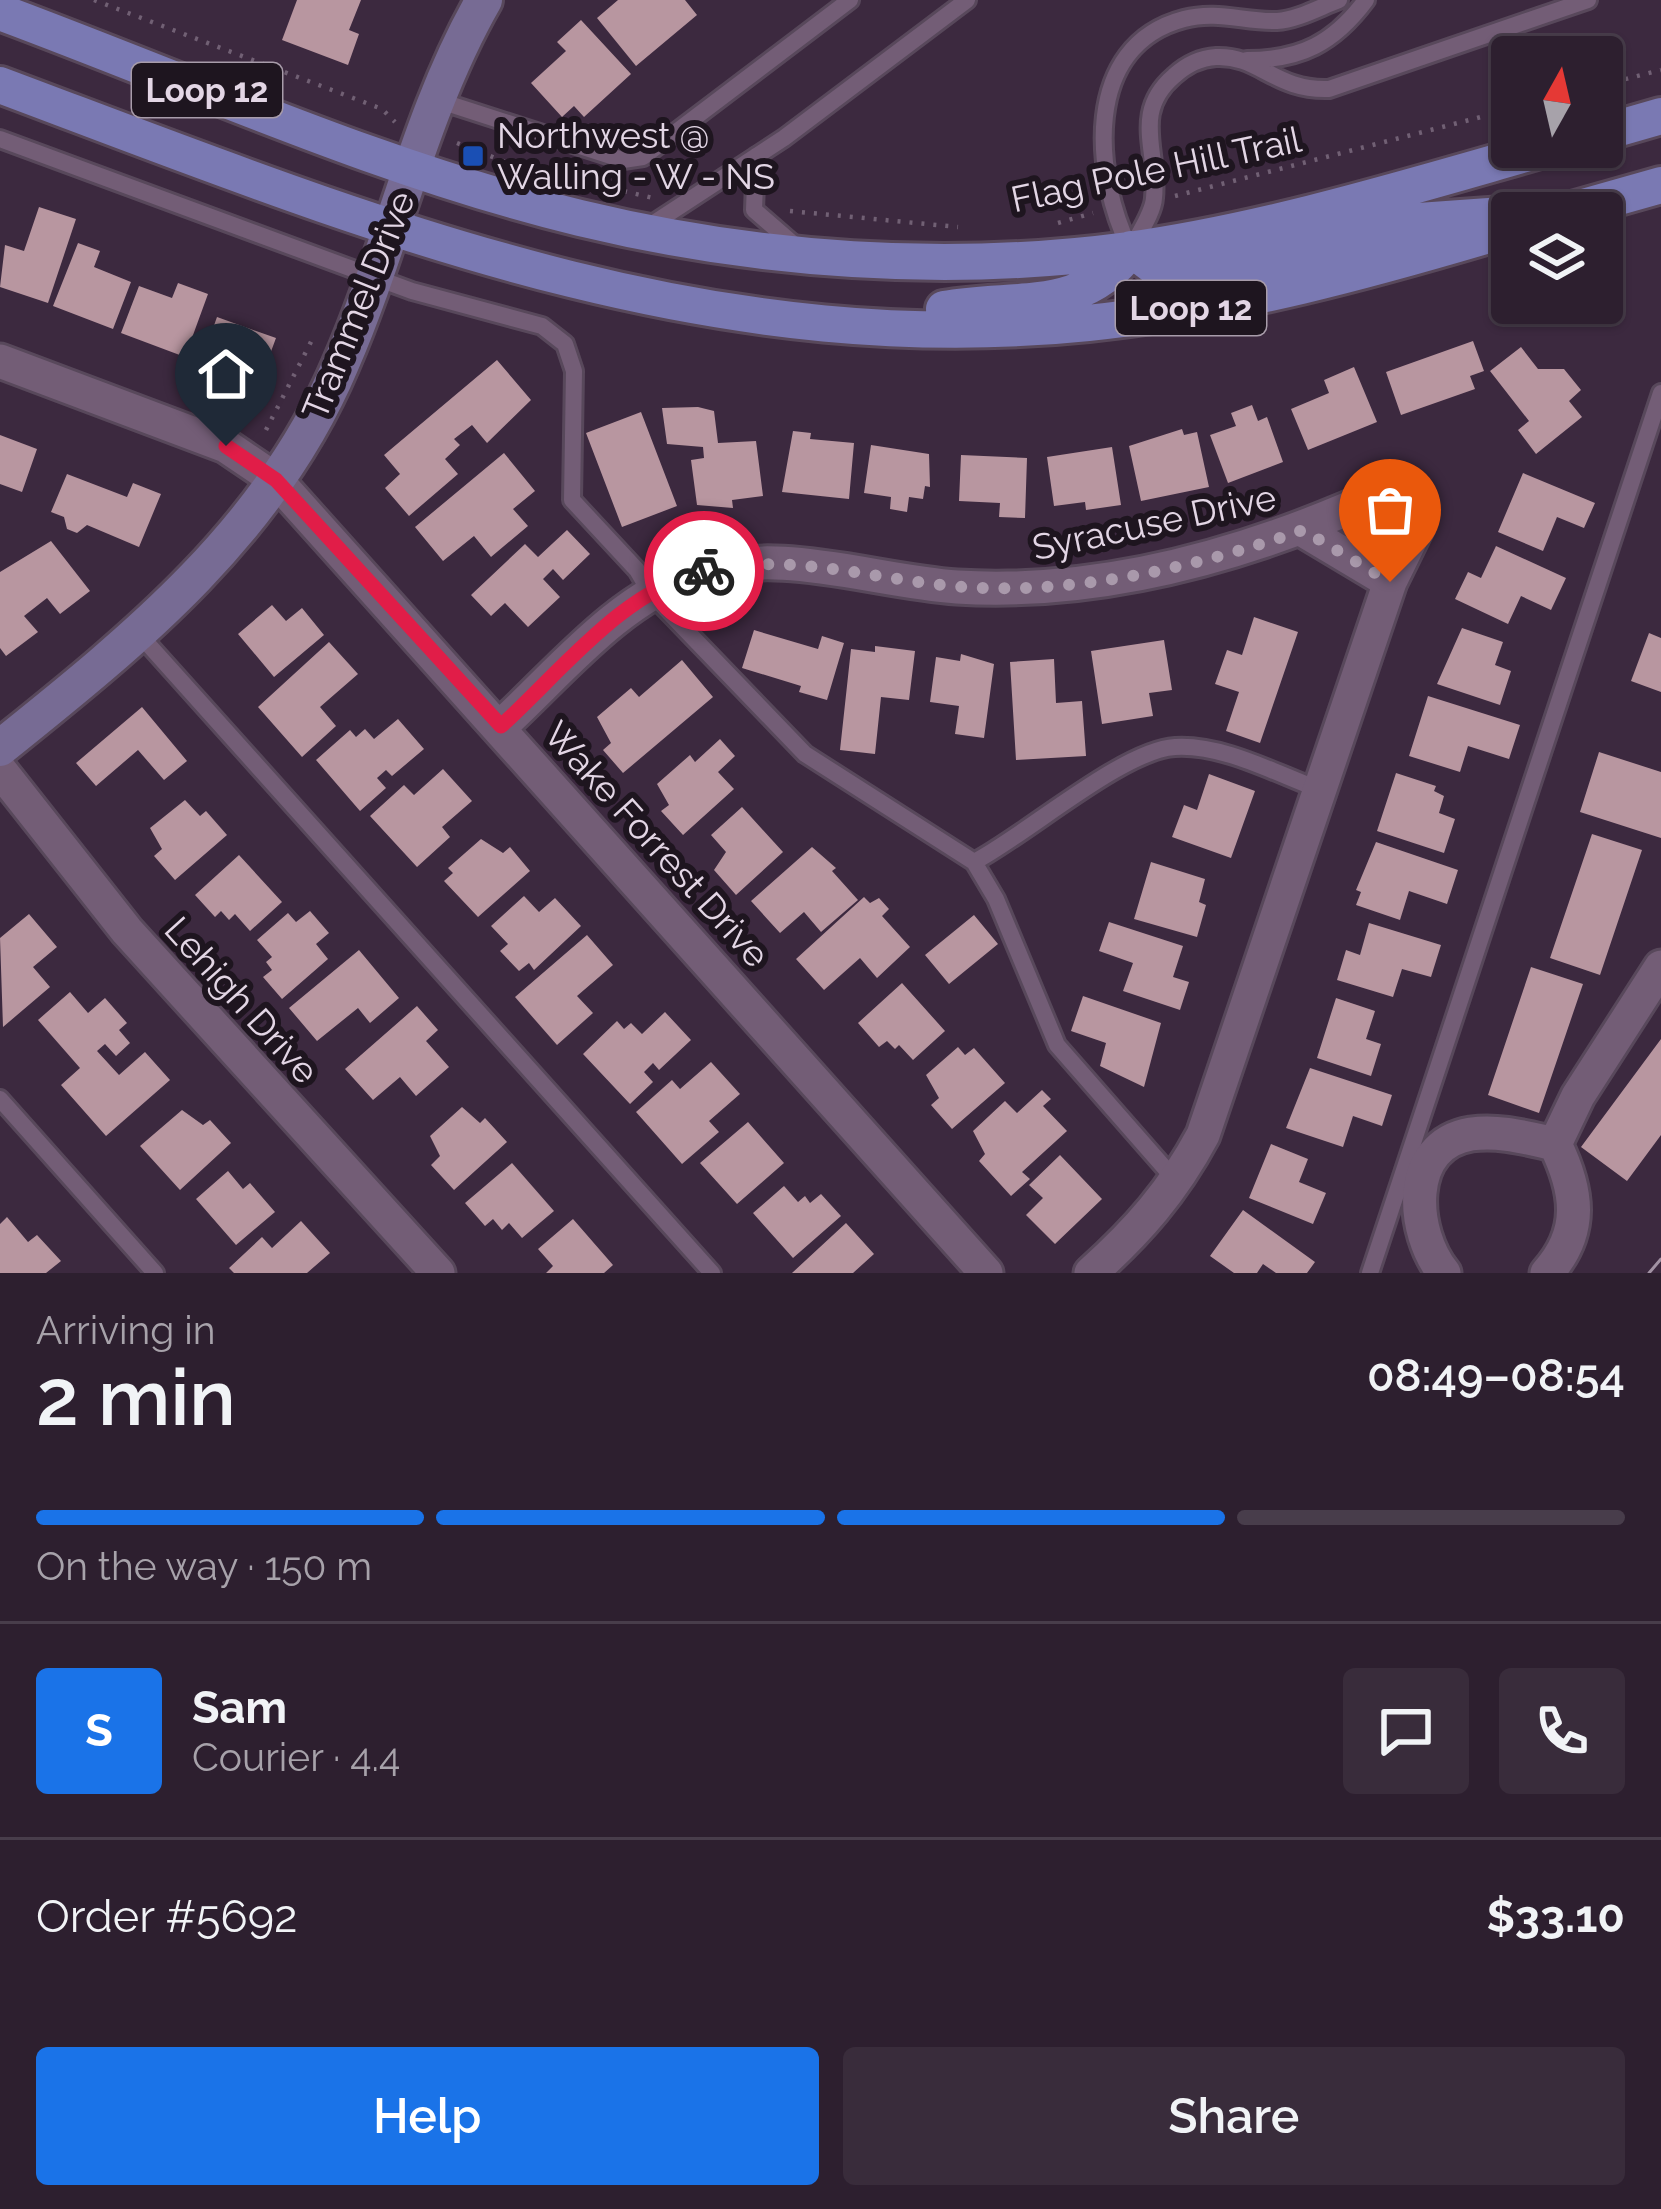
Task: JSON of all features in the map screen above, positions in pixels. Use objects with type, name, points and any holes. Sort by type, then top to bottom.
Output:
[{"type":"main road","name":"Loop 12","points":[[0,12],[414,167],[562,213],[809,255],[937,262],[1131,249],[1236,231],[1491,164]]},
{"type":"main road","name":"Loop 12","points":[[0,85],[495,263],[658,302],[862,327],[1087,323],[1274,296],[1491,234]]},
{"type":"main road","points":[[1623,127],[1661,116]]},
{"type":"main road","points":[[1623,195],[1661,185]]},
{"type":"main road","points":[[862,327],[975,304],[1083,294],[1112,274],[1131,249],[1160,271],[1195,274],[1419,220],[1491,216]]},
{"type":"street","name":"Trammel Drive","points":[[0,748],[184,595],[276,480],[325,399],[376,279],[436,100],[484,0]]},
{"type":"street","name":"Wake Forrest Drive","points":[[0,361],[226,446],[276,480],[986,1273]]},
{"type":"street","name":"Syracuse Drive","points":[[501,726],[651,594],[693,574],[774,563],[952,586],[1016,589],[1183,563],[1303,530],[1390,490],[1415,494],[1418,525],[1390,582],[1203,1135],[1178,1183],[1143,1226],[1091,1273]]},
{"type":"street","name":"Syracuse Drive","points":[[1303,530],[1390,582]]},
{"type":"street","name":"Lehigh Drive","points":[[0,770],[127,932],[438,1273]]},
{"type":"street","points":[[1555,1144],[1578,1096],[1661,967]]},
{"type":"street","points":[[1444,1273],[1432,1259],[1418,1210],[1423,1176],[1437,1150],[1466,1135],[1502,1133],[1555,1144]]},
{"type":"street","points":[[1547,1273],[1559,1259],[1576,1220],[1573,1181],[1555,1144]]},
{"type":"lane","points":[[436,100],[623,160],[643,158],[850,0]]},
{"type":"lane","points":[[642,230],[756,155],[967,0]]},
{"type":"lane","points":[[1131,249],[1110,209],[1102,123],[1116,76],[1141,43],[1181,20],[1221,14],[1276,21],[1339,0]]},
{"type":"lane","points":[[1131,249],[1155,200],[1147,128],[1161,88],[1199,60],[1286,57],[1324,45],[1366,0]]},
{"type":"lane","points":[[1247,59],[1276,81],[1301,90],[1329,89],[1588,0]]},
{"type":"lane","points":[[0,140],[376,279],[542,326],[565,344],[574,370],[572,500],[637,570],[651,594],[805,754],[944,838],[974,862],[996,899],[1057,1045],[1178,1183]]},
{"type":"lane","points":[[756,155],[751,190],[754,210],[809,255]]},
{"type":"lane","points":[[1370,1273],[1661,393]]},
{"type":"lane","points":[[139,634],[712,1273]]},
{"type":"lane","points":[[974,862],[1014,842],[1116,771],[1172,747],[1226,755],[1318,789]]},
{"type":"lane","points":[[0,1099],[155,1273]]},
{"type":"path","points":[[94,0],[382,109],[393,122]]},
{"type":"path","points":[[1623,80],[1661,70]]},
{"type":"path","name":"Flag Pole Hill Trail","points":[[1155,200],[1491,115]]},
{"type":"path","points":[[455,142],[510,164],[663,200],[691,201]]},
{"type":"path","name":"Flag Pole Hill Trail","points":[[1047,227],[1110,209]]},
{"type":"path","name":"Flag Pole Hill Trail","points":[[754,210],[964,227]]},
{"type":"path","points":[[266,430],[325,316]]},
{"type":"building","points":[[297,0],[361,0],[349,30],[359,34],[348,65],[282,40]]},
{"type":"building","points":[[618,0],[685,0],[697,15],[636,66],[597,18]]},
{"type":"building","points":[[581,20],[631,74],[584,117],[574,106],[562,117],[531,83],[566,51],[557,42]]},
{"type":"building","points":[[39,207],[76,219],[48,303],[0,287],[5,245],[24,251]]},
{"type":"building","points":[[78,243],[100,251],[94,267],[131,282],[113,329],[53,306]]},
{"type":"building","points":[[178,283],[208,294],[185,357],[121,333],[139,286],[172,298]]},
{"type":"building","points":[[217,317],[276,338],[259,384],[201,362]]},
{"type":"building","points":[[1473,341],[1484,371],[1470,376],[1475,389],[1401,415],[1386,372]]},
{"type":"building","points":[[1521,347],[1538,369],[1564,369],[1581,390],[1569,401],[1582,417],[1536,454],[1518,430],[1529,421],[1490,371]]},
{"type":"building","points":[[497,360],[531,400],[487,443],[472,425],[454,439],[460,445],[445,459],[458,474],[409,516],[385,488],[400,474],[384,455]]},
{"type":"building","points":[[1354,367],[1377,422],[1308,450],[1291,409],[1329,393],[1324,380]]},
{"type":"building","points":[[1252,405],[1258,421],[1267,417],[1283,462],[1228,483],[1210,435],[1236,426],[1231,413]]},
{"type":"building","points":[[662,408],[714,411],[718,443],[756,441],[763,496],[732,500],[733,508],[697,505],[691,460],[704,458],[703,447],[667,444]]},
{"type":"building","points":[[641,412],[677,506],[622,527],[586,433]]},
{"type":"building","points":[[1182,429],[1184,435],[1197,432],[1209,487],[1141,501],[1129,446]]},
{"type":"building","points":[[793,431],[811,433],[810,439],[854,443],[849,499],[782,492]]},
{"type":"building","points":[[0,435],[37,449],[22,492],[0,484]]},
{"type":"building","points":[[871,445],[929,454],[930,487],[925,486],[923,499],[909,497],[907,512],[890,509],[891,497],[864,493]]},
{"type":"building","points":[[1112,447],[1121,505],[1086,510],[1085,502],[1054,506],[1047,457]]},
{"type":"building","points":[[504,453],[535,491],[513,509],[528,526],[491,557],[474,536],[443,561],[415,527]]},
{"type":"building","points":[[961,455],[1027,458],[1025,518],[999,517],[1000,503],[959,501]]},
{"type":"building","points":[[1523,473],[1595,503],[1584,528],[1557,517],[1543,551],[1498,532]]},
{"type":"building","points":[[67,474],[127,497],[133,483],[161,494],[139,547],[87,525],[77,533],[67,529],[64,517],[51,512]]},
{"type":"building","points":[[567,530],[590,554],[563,580],[553,569],[543,579],[560,597],[528,627],[505,603],[491,616],[471,595],[525,544],[538,557]]},
{"type":"building","points":[[51,541],[90,591],[60,614],[47,598],[24,616],[38,632],[6,656],[0,648],[0,572]]},
{"type":"building","points":[[1496,546],[1566,578],[1551,610],[1521,596],[1508,624],[1455,599],[1468,572],[1481,578]]},
{"type":"building","points":[[272,605],[286,621],[302,608],[324,635],[274,677],[238,634]]},
{"type":"building","points":[[1254,617],[1298,632],[1260,743],[1226,731],[1239,692],[1215,684],[1227,650],[1242,655]]},
{"type":"building","points":[[1462,628],[1503,642],[1495,665],[1511,671],[1500,705],[1437,684]]},
{"type":"building","points":[[754,630],[818,649],[822,636],[844,643],[827,700],[799,692],[801,686],[742,668]]},
{"type":"building","points":[[1649,633],[1661,638],[1661,692],[1631,681]]},
{"type":"building","points":[[1164,640],[1172,690],[1149,693],[1153,716],[1102,724],[1091,651]]},
{"type":"building","points":[[329,642],[358,674],[320,707],[336,726],[302,757],[258,707]]},
{"type":"building","points":[[875,646],[915,651],[909,700],[881,697],[875,754],[840,750],[851,649],[875,652]]},
{"type":"building","points":[[961,654],[994,664],[984,738],[955,734],[959,706],[930,702],[936,657],[960,661]]},
{"type":"building","points":[[1054,659],[1056,703],[1082,701],[1086,756],[1016,760],[1010,662]]},
{"type":"building","points":[[682,660],[713,697],[623,773],[603,750],[611,743],[597,717],[631,688],[639,697]]},
{"type":"building","points":[[1428,696],[1520,725],[1509,759],[1468,746],[1460,772],[1409,756]]},
{"type":"building","points":[[142,707],[187,761],[164,780],[138,750],[96,786],[76,763]]},
{"type":"building","points":[[398,719],[424,749],[392,776],[386,770],[377,778],[386,788],[360,811],[316,760],[350,730],[356,737],[365,729],[374,739]]},
{"type":"building","points":[[720,739],[735,756],[718,772],[734,789],[683,835],[661,811],[669,805],[657,784],[690,755],[695,762]]},
{"type":"building","points":[[1599,752],[1661,772],[1661,838],[1580,812]]},
{"type":"building","points":[[443,769],[472,801],[442,827],[450,837],[417,867],[370,816],[404,785],[414,795]]},
{"type":"building","points":[[1396,773],[1436,786],[1434,791],[1444,796],[1439,813],[1455,819],[1444,853],[1377,831]]},
{"type":"building","points":[[1209,774],[1255,791],[1231,858],[1172,837],[1184,805],[1197,810]]},
{"type":"building","points":[[185,800],[200,816],[206,811],[227,835],[175,880],[154,856],[162,849],[150,828]]},
{"type":"building","points":[[742,807],[783,852],[736,895],[714,870],[726,852],[711,835]]},
{"type":"building","points":[[1592,834],[1642,850],[1600,975],[1550,958]]},
{"type":"building","points":[[481,839],[503,853],[510,847],[530,871],[478,917],[444,881],[453,873],[448,868]]},
{"type":"building","points":[[1376,842],[1458,870],[1447,904],[1409,891],[1400,920],[1356,905],[1361,892],[1356,890]]},
{"type":"building","points":[[812,847],[836,868],[832,871],[858,900],[821,932],[804,912],[780,933],[751,901]]},
{"type":"building","points":[[239,855],[282,902],[250,931],[235,914],[229,920],[221,911],[215,917],[195,895]]},
{"type":"building","points":[[1151,862],[1205,879],[1199,902],[1206,905],[1197,937],[1134,919]]},
{"type":"building","points":[[524,896],[539,912],[555,898],[581,926],[534,970],[529,963],[519,971],[500,951],[508,944],[491,926]]},
{"type":"building","points":[[864,897],[870,903],[879,898],[889,909],[882,916],[910,947],[877,978],[860,958],[824,990],[796,959]]},
{"type":"building","points":[[310,911],[329,933],[316,944],[328,959],[282,999],[263,977],[272,970],[266,962],[272,957],[257,940],[288,913],[296,922]]},
{"type":"building","points":[[29,914],[57,947],[33,967],[50,987],[3,1027],[0,938]]},
{"type":"building","points":[[974,915],[998,944],[949,984],[925,955]]},
{"type":"building","points":[[1109,922],[1183,946],[1173,977],[1189,982],[1180,1010],[1123,991],[1133,963],[1099,951]]},
{"type":"building","points":[[1369,923],[1441,945],[1431,977],[1402,969],[1393,997],[1337,980],[1346,950],[1360,955]]},
{"type":"building","points":[[587,935],[613,965],[577,996],[593,1013],[557,1045],[515,997]]},
{"type":"building","points":[[359,950],[399,998],[370,1023],[358,1008],[317,1041],[289,1008]]},
{"type":"building","points":[[1531,967],[1583,984],[1539,1113],[1488,1095]]},
{"type":"building","points":[[902,983],[945,1031],[913,1060],[899,1045],[895,1049],[887,1041],[879,1047],[858,1023]]},
{"type":"building","points":[[70,992],[88,1013],[105,998],[127,1023],[119,1030],[130,1043],[116,1056],[105,1044],[97,1051],[119,1075],[145,1052],[170,1080],[106,1136],[61,1085],[80,1068],[38,1020]]},
{"type":"building","points":[[1083,996],[1161,1023],[1144,1087],[1100,1066],[1106,1043],[1071,1031]]},
{"type":"building","points":[[1336,998],[1375,1011],[1366,1039],[1381,1044],[1371,1076],[1317,1058]]},
{"type":"building","points":[[417,1006],[438,1030],[426,1041],[449,1067],[416,1096],[400,1077],[373,1100],[345,1069]]},
{"type":"building","points":[[665,1012],[691,1040],[659,1070],[653,1063],[644,1072],[653,1082],[630,1104],[583,1054],[617,1021],[624,1029],[631,1023],[642,1034]]},
{"type":"building","points":[[1661,1039],[1661,1135],[1627,1181],[1581,1147]]},
{"type":"building","points":[[958,1047],[965,1055],[974,1048],[1005,1083],[952,1129],[931,1105],[939,1098],[926,1075]]},
{"type":"building","points":[[711,1062],[740,1094],[709,1121],[719,1132],[682,1164],[636,1112],[672,1080],[680,1089]]},
{"type":"building","points":[[1310,1068],[1392,1095],[1382,1126],[1353,1116],[1343,1147],[1286,1128]]},
{"type":"building","points":[[1042,1090],[1051,1099],[1043,1106],[1067,1131],[1022,1172],[1030,1179],[1011,1196],[979,1161],[985,1154],[973,1131],[1005,1101],[1017,1113]]},
{"type":"building","points":[[462,1107],[480,1123],[485,1118],[507,1142],[454,1190],[431,1165],[440,1156],[430,1136]]},
{"type":"building","points":[[182,1110],[203,1125],[210,1120],[231,1143],[180,1190],[140,1146]]},
{"type":"building","points":[[748,1122],[784,1163],[737,1204],[700,1163]]},
{"type":"building","points":[[1271,1144],[1308,1159],[1299,1182],[1326,1193],[1313,1224],[1249,1198]]},
{"type":"building","points":[[1060,1155],[1102,1199],[1055,1244],[1026,1215],[1043,1198],[1029,1185]]},
{"type":"building","points":[[512,1163],[554,1211],[522,1238],[509,1223],[502,1230],[493,1219],[485,1226],[465,1203]]},
{"type":"building","points":[[228,1171],[243,1189],[250,1183],[275,1212],[236,1245],[196,1199]]},
{"type":"building","points":[[784,1186],[798,1202],[805,1196],[810,1203],[821,1194],[841,1216],[793,1258],[753,1213]]},
{"type":"building","points":[[1243,1210],[1315,1262],[1307,1273],[1276,1273],[1263,1264],[1257,1273],[1234,1273],[1210,1256]]},
{"type":"building","points":[[7,1217],[28,1242],[37,1235],[61,1261],[46,1273],[0,1273],[0,1224]]},
{"type":"building","points":[[573,1219],[613,1265],[604,1273],[546,1273],[553,1266],[538,1249]]},
{"type":"building","points":[[301,1221],[330,1253],[307,1273],[234,1273],[229,1268],[262,1237],[272,1248]]},
{"type":"building","points":[[846,1223],[874,1254],[853,1273],[792,1273]]},
{"type":"tram line","points":[[1649,1273],[1661,1259]]},
{"type":"way so far","points":[[704,571],[774,563],[952,586],[1016,589],[1183,563],[1303,530],[1390,582]]},
{"type":"place","name":"Northwest @ Walling - W - NS","points":[[473,156]]},
{"type":"route","points":[[226,446],[276,480],[501,726],[618,618],[651,594],[704,571]]}]
